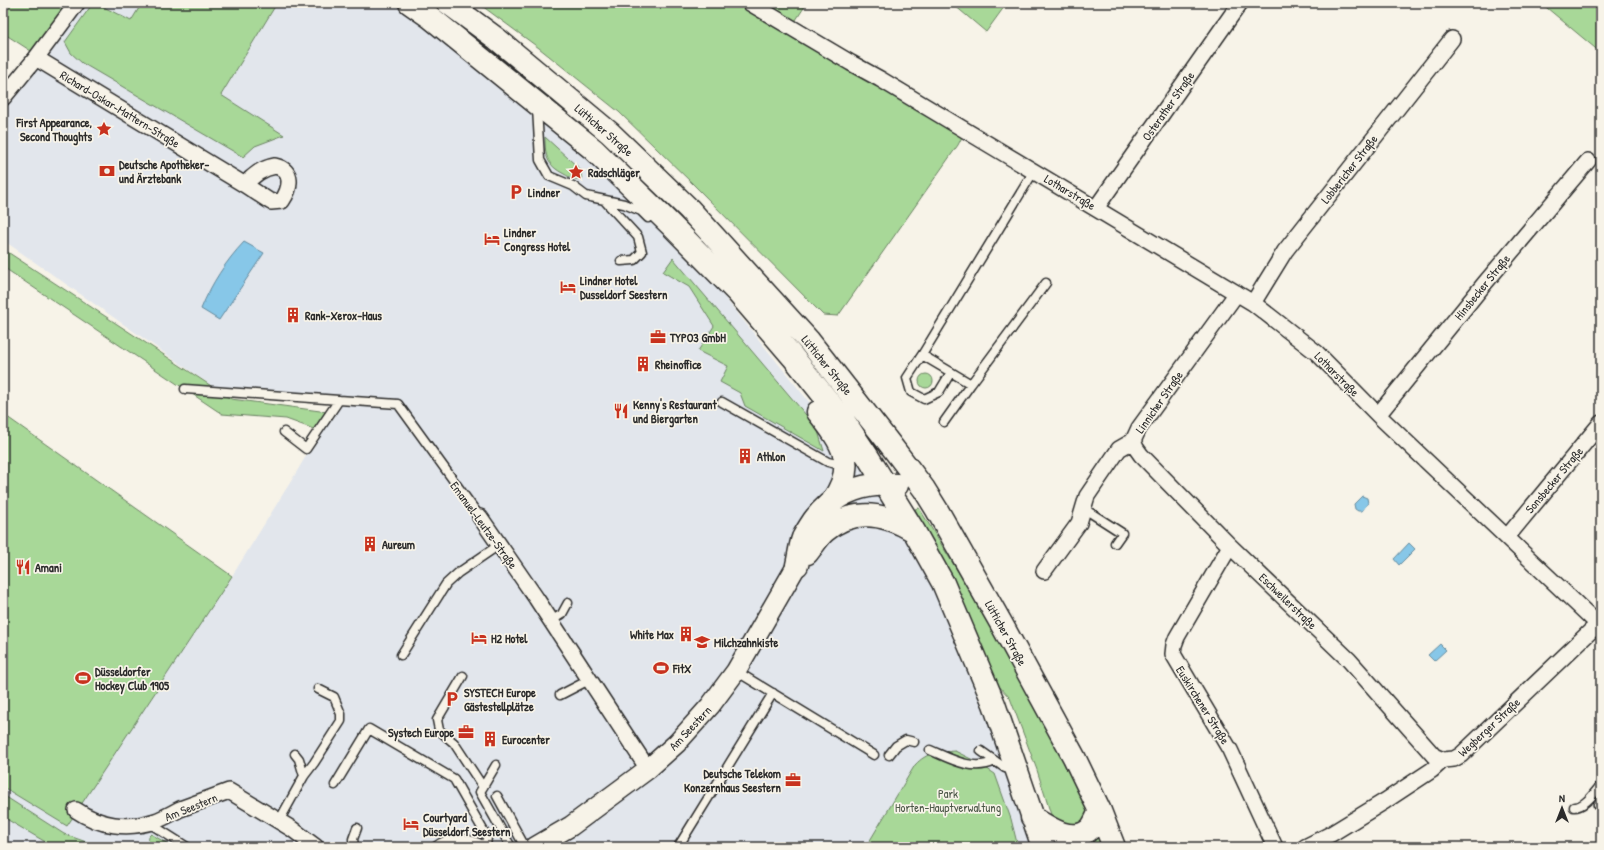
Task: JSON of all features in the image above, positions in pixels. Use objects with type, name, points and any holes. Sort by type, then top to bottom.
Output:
[{"type":"main road","name":"Lütticher Straße","points":[[410,3],[430,17],[593,149],[738,293],[793,357],[844,421],[914,531],[943,583],[994,704],[1043,847]]},
{"type":"main road","name":"Lütticher Straße","points":[[448,3],[497,39],[610,133],[689,209],[809,341],[924,489],[937,510],[1002,624],[1063,736],[1100,811],[1114,847]]},
{"type":"main road","points":[[706,260],[717,287],[784,366],[841,445],[845,456],[846,467],[842,486],[833,500]]},
{"type":"main road","points":[[797,565],[803,538],[820,512],[833,500],[848,491],[864,486],[885,484],[898,486],[907,489],[914,495],[922,508],[937,510]]},
{"type":"main road","points":[[797,565],[824,532],[837,523],[856,516],[873,515],[886,517],[901,523],[914,531]]},
{"type":"main road","points":[[1031,847],[1032,816],[1059,832],[1077,836],[1090,829],[1100,811]]},
{"type":"street","points":[[3,98],[36,58],[77,3]]},
{"type":"street","name":"Lotharstraße","points":[[750,3],[1253,302],[1317,353],[1378,415],[1599,626]]},
{"type":"street","name":"Osterather Straße","points":[[1096,208],[1240,3]]},
{"type":"street","name":"Lobbericher Straße","points":[[1253,302],[1285,251],[1452,39]]},
{"type":"street","name":"Richard-Oskar-Mattern-Straße","points":[[36,58],[245,185]]},
{"type":"street","name":"Hinsbecker Straße","points":[[1378,415],[1485,283],[1588,161]]},
{"type":"street","name":"Linnicher Straße","points":[[1044,570],[1079,523],[1087,496],[1119,449],[1133,441],[1139,428],[1237,293]]},
{"type":"street","name":"Sonsbecker Straße","points":[[1507,537],[1601,424]]},
{"type":"street","name":"Eschweilerstraße","points":[[1133,441],[1141,455],[1230,546],[1349,660],[1434,756],[1443,760]]},
{"type":"street","name":"Emanuel-Leutze-Straße","points":[[480,517],[551,621],[648,769]]},
{"type":"street","name":"Euskirchener Straße","points":[[1230,546],[1177,637],[1173,654],[1230,750],[1275,847]]},
{"type":"street","name":"Am Seestern","points":[[535,847],[571,826],[648,769],[677,744],[710,706],[736,671],[797,565]]},
{"type":"street","name":"Wegberger Straße","points":[[1305,847],[1331,834],[1385,801],[1432,770],[1443,760],[1454,759],[1461,755],[1599,626]]},
{"type":"street","name":"Am Seestern","points":[[76,810],[84,815],[111,825],[122,826],[149,823],[180,809],[230,791],[279,821],[316,847]]},
{"type":"lane","points":[[537,103],[540,160],[549,176],[573,186],[586,196],[641,211],[656,225],[671,225]]},
{"type":"lane","name":"Lotharstraße","points":[[951,372],[939,392],[924,399],[911,392],[907,378],[1034,171]]},
{"type":"lane","points":[[604,200],[638,237],[642,252],[634,260],[621,261]]},
{"type":"lane","points":[[944,422],[1046,283]]},
{"type":"lane","points":[[922,355],[971,384]]},
{"type":"lane","name":"Emanuel-Leutze-Straße","points":[[185,388],[398,404],[480,517]]},
{"type":"lane","points":[[284,432],[306,449],[339,400]]},
{"type":"lane","points":[[722,402],[828,462],[846,467]]},
{"type":"lane","points":[[1084,508],[1122,533],[1115,543]]},
{"type":"lane","points":[[402,655],[446,584],[458,573],[499,545]]},
{"type":"lane","points":[[551,621],[562,614],[568,604]]},
{"type":"lane","points":[[736,671],[874,755]]},
{"type":"lane","points":[[463,676],[437,720],[439,730],[454,743],[483,787]]},
{"type":"lane","points":[[560,695],[589,680]]},
{"type":"lane","points":[[279,821],[304,776],[341,720],[341,714],[334,697],[318,689]]},
{"type":"lane","points":[[678,847],[772,693]]},
{"type":"lane","points":[[334,785],[370,729],[454,779],[488,837],[487,847],[464,838],[454,838],[442,842],[435,847]]},
{"type":"lane","points":[[889,755],[896,746],[906,740],[914,742]]},
{"type":"lane","points":[[930,750],[965,764],[986,766],[995,761]]},
{"type":"lane","points":[[981,751],[1008,770],[1016,771]]},
{"type":"lane","points":[[295,754],[299,759],[304,776]]},
{"type":"lane","points":[[496,765],[480,792],[511,847]]},
{"type":"lane","points":[[1574,807],[1579,807],[1584,804],[1601,785]]},
{"type":"lane","points":[[497,796],[525,847]]},
{"type":"lane","points":[[1601,801],[1598,805],[1601,808]]},
{"type":"lane","points":[[149,823],[187,847]]},
{"type":"lane","points":[[354,847],[353,839],[357,828]]},
{"type":"shaded area","points":[[78,3],[400,3],[426,20],[666,225],[831,429],[863,458],[935,582],[994,716],[1032,847],[3,847],[3,786],[68,822],[232,576],[293,478],[340,398],[216,389],[3,240],[3,102]]},
{"type":"green space","points":[[3,3],[68,3],[31,51],[3,33]]},
{"type":"green space","points":[[93,3],[96,3],[131,21],[142,3],[277,3],[221,95],[284,135],[255,146],[243,157],[82,63],[71,53],[65,42]]},
{"type":"green space","points":[[478,3],[741,3],[965,131],[958,145],[838,316],[823,315],[619,112],[539,48]]},
{"type":"green space","points":[[758,3],[807,3],[794,23]]},
{"type":"green space","points":[[955,3],[1007,3],[986,32],[954,5]]},
{"type":"green space","points":[[1541,3],[1601,3],[1601,53]]},
{"type":"green space","points":[[545,137],[580,169],[582,179],[569,177],[558,171],[551,164],[548,160]]},
{"type":"green space","points":[[3,249],[231,399],[335,413],[322,432],[286,419],[222,414],[3,267]]},
{"type":"green space","points":[[673,258],[817,428],[824,451],[745,406],[740,393],[720,382],[728,366],[698,351],[714,326],[689,287],[663,272]]},
{"type":"green space","points":[[923,374],[929,374],[933,378],[933,384],[929,388],[923,388],[919,384],[919,378]]},
{"type":"green space","name":"Düsseldorfer Hockey Club 1905","points":[[3,414],[232,576],[67,826],[3,787]]},
{"type":"green space","points":[[919,508],[1014,663],[1092,816],[1077,827],[1062,825],[1052,818],[1037,770],[1010,698],[997,684],[953,580],[915,509]]},
{"type":"green space","name":"Park Horten-Hauptverwaltung","points":[[955,751],[975,761],[995,774],[1011,819],[1018,847],[866,847],[915,765],[928,755],[938,752]]},
{"type":"green space","points":[[3,795],[64,834],[89,843],[122,847],[54,847],[3,817]]},
{"type":"green space","points":[[1097,829],[1105,847],[1055,847],[1052,834]]},
{"type":"green space","points":[[151,834],[173,847],[154,847],[148,845],[149,836]]},
{"type":"water","points":[[244,242],[264,253],[219,320],[201,309],[209,291],[220,273]]},
{"type":"water","points":[[1362,496],[1367,498],[1368,503],[1362,511],[1358,511],[1355,509],[1354,504]]},
{"type":"water","points":[[1409,543],[1415,549],[1399,565],[1394,559]]},
{"type":"water","points":[[1440,644],[1446,650],[1434,661],[1428,655]]},
{"type":"place","name":"First Appearance, Second Thoughts","points":[[104,129]]},
{"type":"place","name":"Deutsche Apotheker- und Ärztebank","points":[[107,171]]},
{"type":"place","name":"Radschläger","points":[[576,172]]},
{"type":"place","name":"Lindner","points":[[516,192]]},
{"type":"place","name":"Lindner Congress Hotel","points":[[492,239]]},
{"type":"place","name":"Lindner Hotel Dusseldorf Seestern","points":[[568,287]]},
{"type":"place","name":"Rank-Xerox-Haus","points":[[293,315]]},
{"type":"place","name":"TYPO3 GmbH","points":[[658,337]]},
{"type":"place","name":"Rheinoffice","points":[[643,364]]},
{"type":"place","name":"Kenny's Restaurant und Biergarten","points":[[621,411]]},
{"type":"place","name":"Athlon","points":[[745,456]]},
{"type":"place","name":"Aureum","points":[[370,544]]},
{"type":"place","name":"Amani","points":[[23,567]]},
{"type":"place","name":"White Max","points":[[686,634]]},
{"type":"place","name":"H2 Hotel","points":[[479,638]]},
{"type":"place","name":"Milchzahnkiste","points":[[702,642]]},
{"type":"place","name":"FitX","points":[[661,668]]},
{"type":"place","name":"Düsseldorfer Hockey Club 1905","points":[[83,678]]},
{"type":"place","name":"SYSTECH Europe Gästestellplätze","points":[[452,699]]},
{"type":"place","name":"Systech Europe","points":[[466,732]]},
{"type":"place","name":"Eurocenter","points":[[490,739]]},
{"type":"place","name":"Deutsche Telekom Konzernhaus Seestern","points":[[793,780]]},
{"type":"place","name":"Courtyard Düsseldorf Seestern","points":[[411,824]]}]
